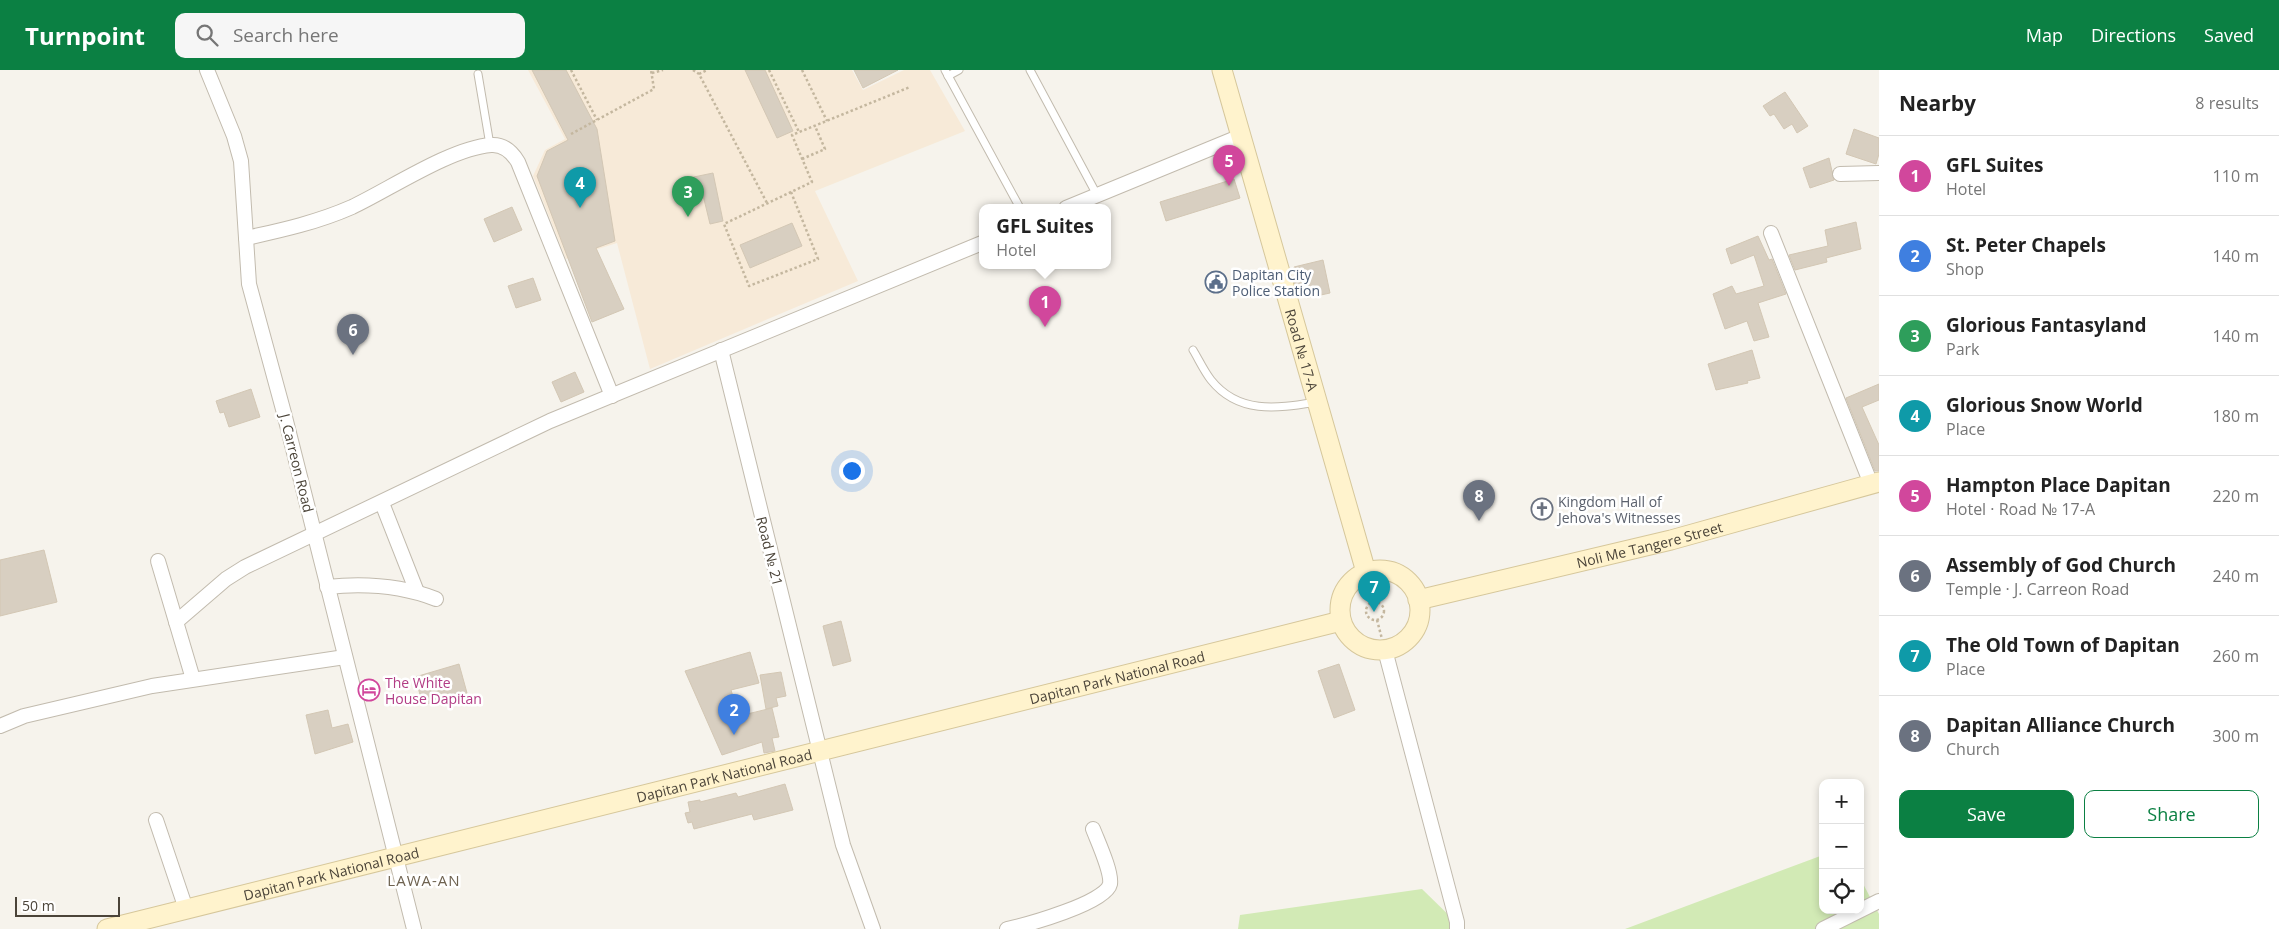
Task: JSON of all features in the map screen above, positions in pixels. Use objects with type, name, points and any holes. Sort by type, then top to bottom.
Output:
[{"type":"main road","name":"Road № 17-A","points":[[1222,70],[1366,572]]},
{"type":"main road","name":"Noli Me Tangere Street","points":[[1418,600],[1671,540],[1875,483]]},
{"type":"main road","points":[[1385,570],[1402,577],[1410,584],[1418,600],[1418,619],[1415,628],[1403,643],[1385,650],[1375,650],[1358,643],[1345,630],[1341,621],[1340,604],[1346,588],[1352,581],[1366,572],[1385,570]]},
{"type":"main road","name":"Dapitan Park National Road","points":[[107,929],[164,922],[186,909],[1341,621]]},
{"type":"street","name":"J. Carreon Road","points":[[208,70],[234,136],[241,161],[250,284],[414,929]]},
{"type":"street","points":[[1076,204],[1241,136]]},
{"type":"street","points":[[246,238],[316,222],[354,206],[441,162],[490,145],[500,145],[507,149],[518,162],[612,396]]},
{"type":"street","points":[[1840,174],[1879,173]]},
{"type":"street","points":[[1771,233],[1875,483]]},
{"type":"street","points":[[176,622],[226,579],[272,554],[550,421],[979,243]]},
{"type":"street","name":"Road № 21","points":[[721,350],[843,845],[873,929]]},
{"type":"street","points":[[382,503],[417,592]]},
{"type":"street","points":[[158,561],[193,679]]},
{"type":"street","points":[[327,587],[357,584],[417,592],[436,599]]},
{"type":"street","points":[[1385,650],[1458,922],[1457,929]]},
{"type":"street","points":[[0,726],[24,716],[152,686],[345,657]]},
{"type":"street","points":[[156,820],[186,909]]},
{"type":"street","points":[[1007,929],[1031,924],[1060,913],[1102,896],[1108,890],[1110,882],[1093,829]]},
{"type":"street","points":[[1823,929],[1873,904]]},
{"type":"lane","points":[[959,70],[946,73],[1018,204]]},
{"type":"lane","points":[[1030,70],[1097,195]]},
{"type":"lane","points":[[478,74],[490,145]]},
{"type":"lane","points":[[1192,350],[1211,380],[1221,390],[1237,400],[1261,408],[1278,408],[1317,402]]},
{"type":"path","points":[[571,70],[597,120]]},
{"type":"path","points":[[571,134],[654,88],[651,72],[663,70]]},
{"type":"path","points":[[693,70],[699,74],[767,203]]},
{"type":"path","points":[[699,74],[707,70]]},
{"type":"path","points":[[770,70],[799,132]]},
{"type":"path","points":[[802,70],[827,121]]},
{"type":"path","points":[[790,192],[818,259],[749,286],[724,224],[790,192],[812,182],[792,135],[910,87]]},
{"type":"path","points":[[802,159],[825,149],[815,126]]},
{"type":"path","points":[[1374,602],[1380,603],[1384,610],[1383,616],[1377,620],[1370,618],[1366,610],[1368,605],[1374,602]]},
{"type":"path","points":[[1377,620],[1385,650]]},
{"type":"shaded area","points":[[528,70],[852,70],[863,90],[904,70],[930,70],[965,131],[815,191],[858,281],[650,369],[617,243],[566,259],[533,176],[545,150],[565,139]]},
{"type":"green space","points":[[1819,856],[1819,914],[1864,914],[1864,886],[1879,914],[1879,929],[1625,929]]},
{"type":"green space","points":[[1422,889],[1463,929],[1238,929],[1240,915]]},
{"type":"building","points":[[532,70],[566,70],[597,129],[615,241],[596,248],[624,309],[592,322],[537,176],[547,151],[568,140]]},
{"type":"building","points":[[745,70],[765,70],[793,131],[777,138]]},
{"type":"building","points":[[854,70],[898,70],[863,88]]},
{"type":"building","points":[[1785,92],[1808,126],[1797,133],[1792,124],[1784,129],[1774,114],[1770,116],[1763,106]]},
{"type":"building","points":[[1854,129],[1879,138],[1879,154],[1876,164],[1846,154]]},
{"type":"building","points":[[1829,158],[1834,180],[1810,188],[1803,168]]},
{"type":"building","points":[[713,173],[723,221],[710,224],[703,195],[694,198],[689,178]]},
{"type":"building","points":[[1234,179],[1240,198],[1166,221],[1160,202]]},
{"type":"building","points":[[512,207],[522,230],[494,242],[484,219]]},
{"type":"building","points":[[1856,222],[1861,249],[1826,258],[1827,262],[1795,270],[1789,255],[1828,246],[1825,230]]},
{"type":"building","points":[[792,223],[802,246],[750,268],[740,245]]},
{"type":"building","points":[[1758,236],[1769,260],[1772,259],[1786,294],[1758,303],[1769,337],[1754,341],[1747,321],[1725,329],[1713,294],[1732,286],[1736,294],[1764,286],[1754,255],[1731,264],[1726,249]]},
{"type":"building","points":[[1323,260],[1330,293],[1307,298],[1306,292],[1301,293],[1299,287],[1296,288],[1293,278],[1296,277],[1294,267]]},
{"type":"building","points":[[533,278],[541,300],[516,308],[508,286]]},
{"type":"building","points":[[1752,350],[1760,378],[1747,381],[1748,383],[1716,390],[1708,364]]},
{"type":"building","points":[[575,372],[584,392],[561,402],[552,382]]},
{"type":"building","points":[[1879,384],[1879,400],[1862,407],[1879,445],[1879,471],[1875,471],[1846,398]]},
{"type":"building","points":[[251,389],[260,417],[229,427],[224,412],[220,413],[216,401]]},
{"type":"building","points":[[44,550],[57,602],[0,616],[0,560]]},
{"type":"building","points":[[841,621],[851,661],[833,666],[823,626]]},
{"type":"building","points":[[750,652],[759,683],[731,690],[739,716],[772,708],[779,737],[772,738],[775,751],[764,753],[762,742],[722,755],[685,671]]},
{"type":"building","points":[[459,664],[467,693],[423,705],[415,677]]},
{"type":"building","points":[[1339,664],[1355,710],[1334,718],[1318,671]]},
{"type":"building","points":[[781,672],[786,696],[776,698],[778,706],[766,709],[760,675]]},
{"type":"building","points":[[328,710],[332,728],[348,724],[353,742],[315,754],[306,715]]},
{"type":"building","points":[[785,784],[793,810],[754,820],[752,814],[694,829],[692,822],[688,823],[685,813],[690,812],[688,802],[700,800],[700,802],[736,793],[738,797]]},
{"type":"place","name":"Hampton Place Dapitan","points":[[1229,186]]},
{"type":"place","name":"Glorious Snow World","points":[[580,208]]},
{"type":"place","name":"Glorious Fantasyland","points":[[688,217]]},
{"type":"place","name":"Dapitan City Police Station","points":[[1216,282]]},
{"type":"place","name":"GFL Suites","points":[[1045,327]]},
{"type":"place","name":"Assembly of God Church","points":[[353,355]]},
{"type":"place","name":"Kingdom Hall of Jehova's Witnesses","points":[[1542,509]]},
{"type":"place","name":"Dapitan Alliance Church","points":[[1479,521]]},
{"type":"place","name":"The Old Town of Dapitan","points":[[1374,612]]},
{"type":"place","name":"The White House Dapitan","points":[[369,690]]},
{"type":"place","name":"St. Peter Chapels","points":[[734,735]]},
{"type":"district","name":"LAWA-AN","points":[[424,880]]}]
